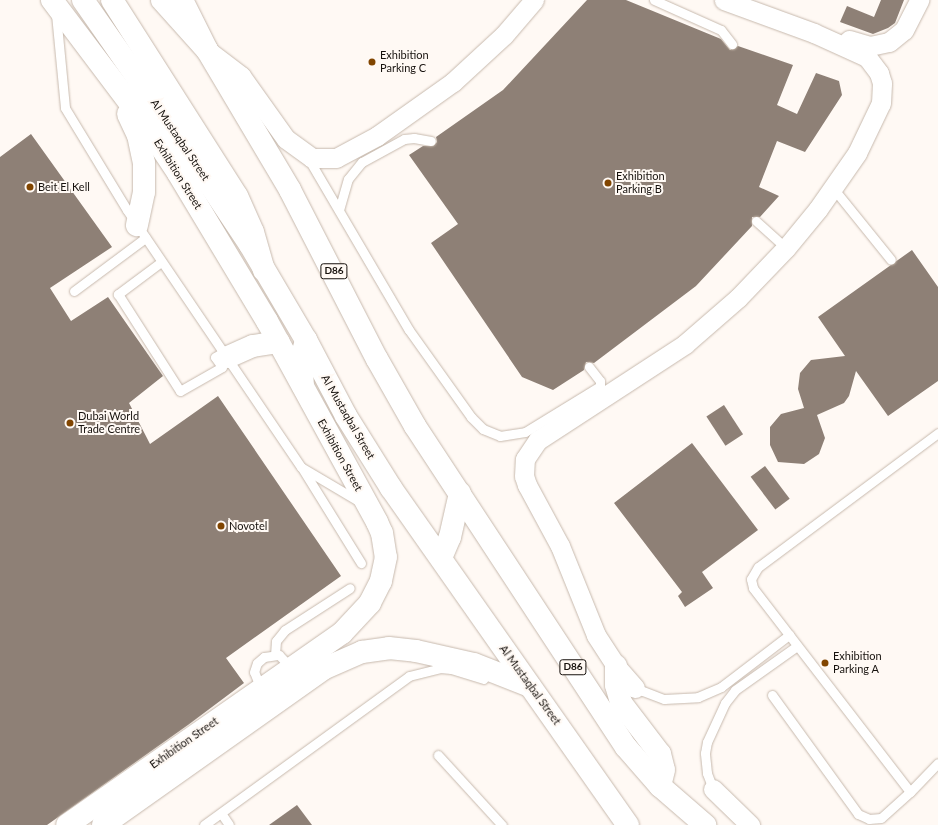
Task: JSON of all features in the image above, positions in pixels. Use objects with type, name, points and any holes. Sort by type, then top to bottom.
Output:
[{"type":"main road","name":"Al Mustaqbal Street","points":[[83,0],[168,122],[264,270],[306,340],[368,452],[628,825]]},
{"type":"main road","points":[[112,0],[237,196],[253,232],[264,270]]},
{"type":"main road","points":[[162,0],[208,50]]},
{"type":"main road","name":"D86","points":[[182,0],[208,50],[290,190],[395,393],[614,730],[660,786],[705,825]]},
{"type":"main road","name":"Exhibition Street","points":[[54,2],[107,72],[178,173],[279,342],[303,386],[382,533],[386,556],[385,569],[376,592],[353,623],[283,661],[261,689],[192,730],[67,825]]},
{"type":"main road","points":[[107,72],[132,122],[141,149],[144,192],[141,232]]},
{"type":"main road","points":[[303,386],[302,358],[306,340]]},
{"type":"main road","points":[[227,354],[252,346],[279,342]]},
{"type":"main road","points":[[441,558],[450,537],[460,493]]},
{"type":"main road","name":"Exhibition Street","points":[[103,825],[323,669],[362,652],[389,648],[416,651],[474,664],[536,694]]},
{"type":"main road","points":[[616,666],[616,685],[621,703],[660,754],[664,770],[660,786]]},
{"type":"street","points":[[208,50],[241,76],[279,132],[304,154],[320,160],[336,158],[384,132],[453,82],[504,35],[534,0]]},
{"type":"street","points":[[814,33],[870,46],[880,45],[893,40],[904,30],[919,0]]},
{"type":"street","points":[[635,688],[616,666],[596,635],[560,546],[527,485],[524,476],[525,459],[538,440],[685,344],[738,298],[786,248],[833,188],[857,153],[881,103],[882,83],[874,64],[867,57],[814,33],[735,2]]},
{"type":"street","points":[[712,789],[750,825]]},
{"type":"lane","points":[[654,0],[721,30],[732,44]]},
{"type":"lane","points":[[54,2],[65,108],[141,232],[227,354],[301,467],[361,563]]},
{"type":"lane","points":[[339,210],[344,189],[362,162],[404,139],[414,138],[431,141]]},
{"type":"lane","points":[[304,154],[323,180],[409,330],[471,416],[483,429],[500,436],[525,432],[600,386],[600,381],[588,367]]},
{"type":"lane","points":[[833,188],[891,260]]},
{"type":"lane","points":[[756,221],[786,248]]},
{"type":"lane","points":[[74,291],[141,232]]},
{"type":"lane","points":[[161,262],[118,294],[180,391],[222,367],[215,357],[227,354]]},
{"type":"lane","points":[[910,792],[753,588],[750,579],[754,570],[938,432]]},
{"type":"lane","points":[[301,467],[368,507]]},
{"type":"lane","points":[[283,661],[276,641],[285,630],[350,588]]},
{"type":"lane","points":[[635,688],[664,699],[686,700],[704,695],[721,688],[789,635]]},
{"type":"lane","points":[[712,789],[707,773],[705,753],[711,731],[725,703],[735,690],[797,646]]},
{"type":"lane","points":[[208,824],[399,682],[418,671],[451,669],[536,694]]},
{"type":"lane","points":[[772,695],[858,814],[869,819],[881,818],[910,792],[938,763]]},
{"type":"lane","points":[[438,755],[502,825]]},
{"type":"lane","points":[[221,813],[229,825]]},
{"type":"building","name":"Exhibition Parking B","points":[[587,0],[626,0],[721,39],[730,50],[738,46],[793,65],[777,105],[797,114],[816,73],[839,81],[842,95],[805,152],[777,141],[759,187],[779,196],[760,217],[752,217],[752,226],[696,286],[594,363],[586,362],[584,370],[553,390],[522,377],[431,243],[458,224],[409,155],[423,146],[433,146],[437,142],[436,137],[503,90]]},
{"type":"building","points":[[881,0],[904,0],[895,23],[888,28],[873,34],[840,22],[847,6],[874,17]]},
{"type":"building","points":[[31,134],[112,247],[50,288],[71,321],[108,297],[163,376],[129,403],[150,444],[218,396],[341,576],[226,658],[244,683],[188,725],[47,825],[0,825],[0,157]]},
{"type":"building","points":[[912,250],[938,287],[938,381],[888,416],[856,371],[849,396],[844,403],[817,415],[825,438],[819,454],[804,464],[778,462],[770,445],[770,427],[781,414],[804,408],[798,389],[800,373],[811,360],[845,356],[818,317]]},
{"type":"building","points":[[724,405],[743,434],[725,446],[706,416]]},
{"type":"building","points":[[692,443],[758,530],[702,572],[713,588],[685,607],[678,596],[682,592],[614,503]]},
{"type":"building","points":[[765,466],[790,499],[775,510],[751,477]]},
{"type":"building","points":[[297,805],[312,825],[269,825]]},
{"type":"place","name":"Exhibition Parking C","points":[[372,62]]},
{"type":"place","name":"Exhibition Parking B","points":[[608,183]]},
{"type":"place","name":"Beit El Kell","points":[[30,187]]},
{"type":"place","name":"Dubai World Trade Centre","points":[[70,423]]},
{"type":"place","name":"Novotel","points":[[221,526]]},
{"type":"place","name":"Exhibition Parking A","points":[[825,663]]}]
